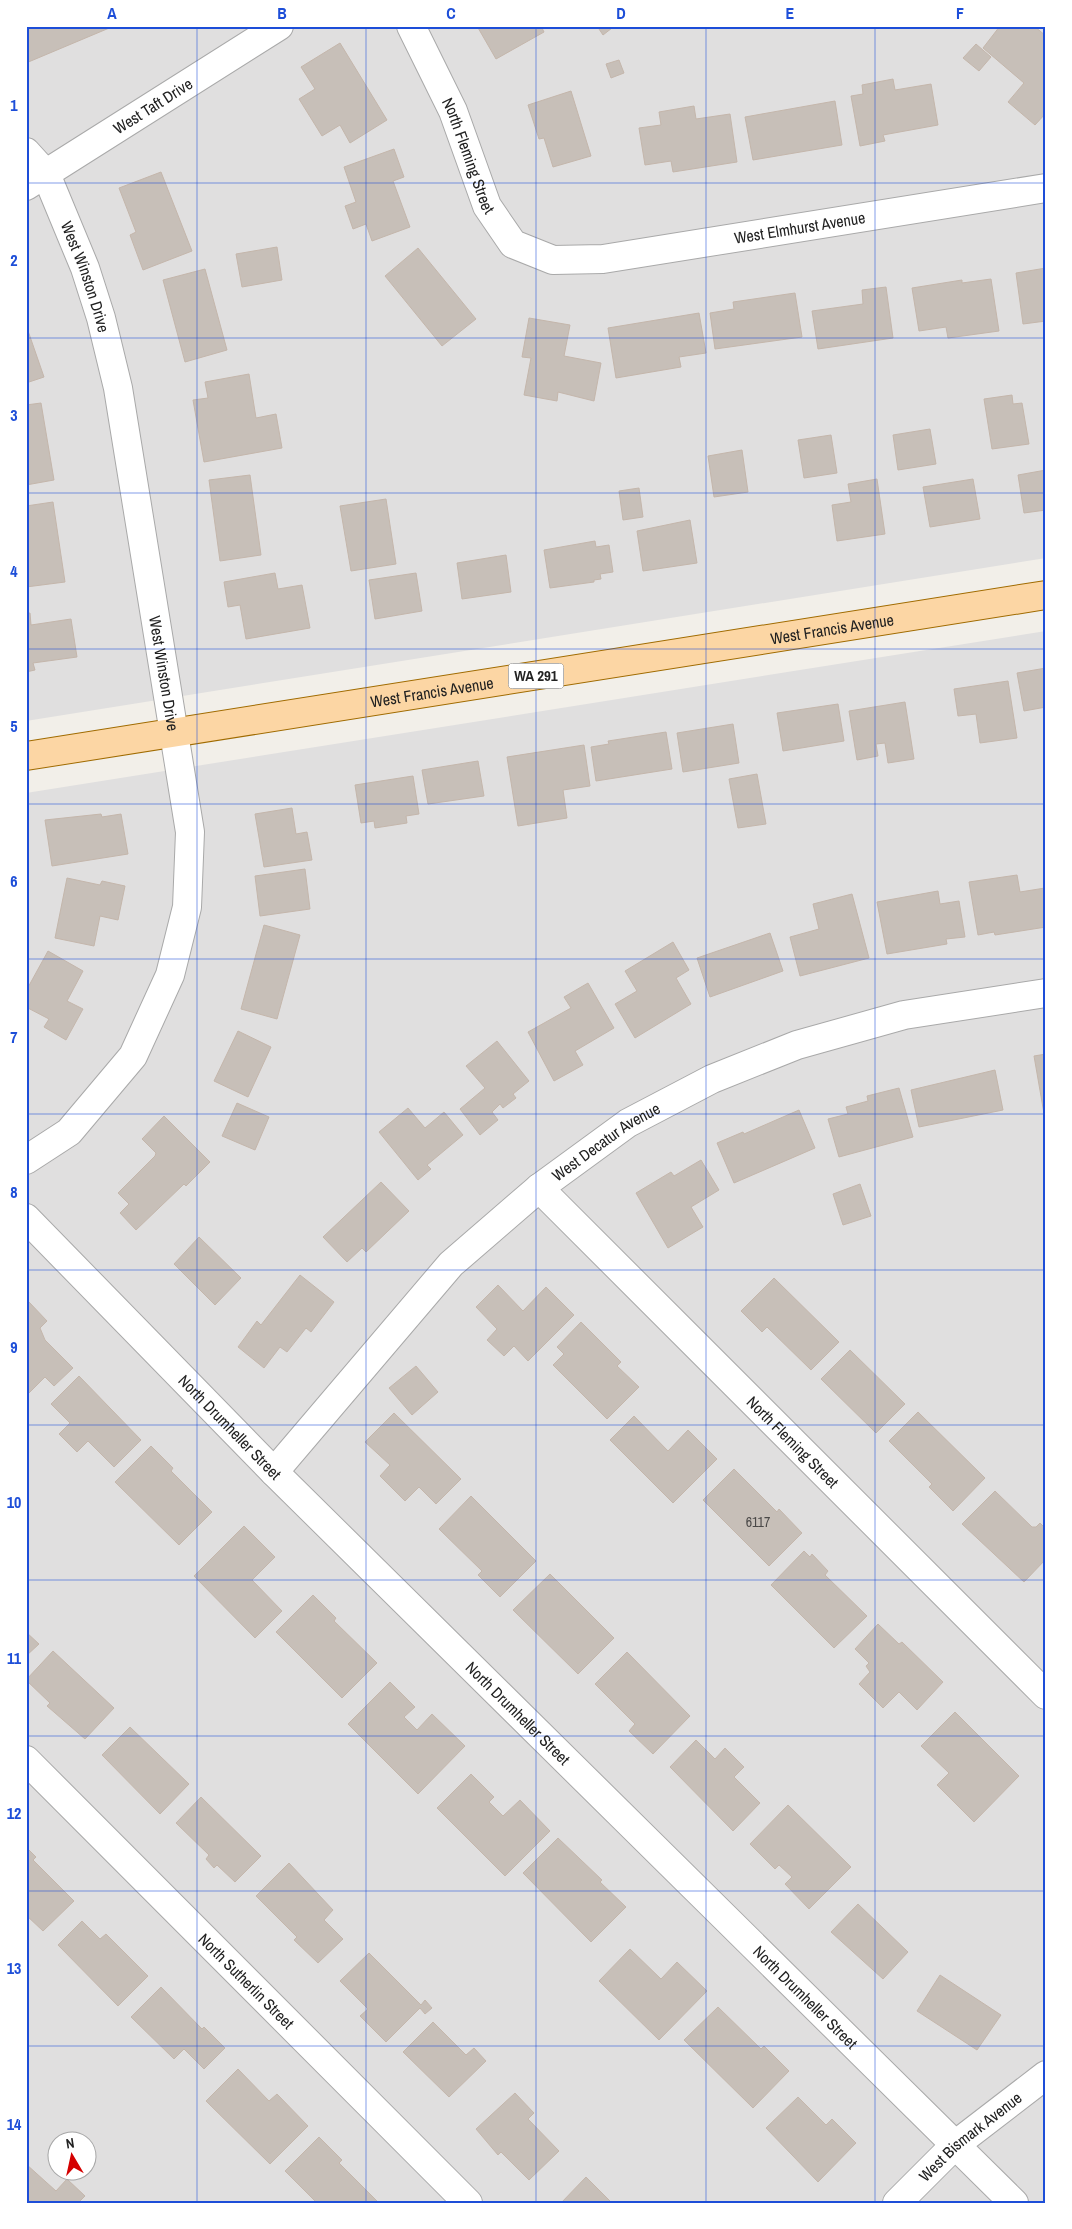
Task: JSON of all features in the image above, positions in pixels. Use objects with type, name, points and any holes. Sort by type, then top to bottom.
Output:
[{"type":"main road","name":"West Francis Avenue","points":[[26,756],[1046,595]]},
{"type":"street","name":"West Taft Drive","points":[[36,180],[279,26]]},
{"type":"street","name":"North Fleming Street","points":[[411,26],[453,111],[487,206],[513,244],[553,260]]},
{"type":"street","name":"West Winston Drive","points":[[26,152],[36,180],[85,268],[101,318],[118,388],[190,832],[187,907],[170,975],[134,1056],[70,1132],[26,1160]]},
{"type":"street","name":"West Elmhurst Avenue","points":[[553,260],[602,259],[1046,188]]},
{"type":"street","name":"West Decatur Avenue","points":[[274,1472],[452,1264],[539,1188],[628,1123],[712,1078],[797,1045],[904,1015],[1046,993]]},
{"type":"street","name":"North Fleming Street","points":[[539,1188],[1046,1695]]},
{"type":"street","name":"North Drumheller Street","points":[[26,1218],[274,1472],[1014,2203]]},
{"type":"street","name":"North Sutherlin Street","points":[[26,1760],[468,2203]]},
{"type":"street","name":"West Bismark Avenue","points":[[897,2203],[955,2145],[1046,2075]]},
{"type":"shaded area","points":[[26,26],[1046,26],[1046,558],[26,721]]},
{"type":"shaded area","points":[[1046,631],[1046,2203],[26,2203],[26,793]]},
{"type":"building","points":[[26,26],[114,26],[26,63]]},
{"type":"building","points":[[477,26],[541,26],[544,32],[496,59]]},
{"type":"building","points":[[597,26],[611,26],[612,28],[603,35]]},
{"type":"building","points":[[1000,26],[1034,26],[1046,36],[1046,113],[1035,125],[1008,102],[1024,83],[983,48]]},
{"type":"building","points":[[340,43],[387,120],[350,143],[340,125],[322,136],[299,99],[315,89],[301,67]]},
{"type":"building","points":[[976,44],[991,57],[979,71],[963,58]]},
{"type":"building","points":[[619,60],[624,73],[611,78],[606,64]]},
{"type":"building","points":[[893,79],[895,90],[931,84],[938,125],[883,135],[885,141],[860,146],[851,96],[863,94],[862,85]]},
{"type":"building","points":[[571,91],[591,156],[553,167],[544,138],[539,139],[528,105]]},
{"type":"building","points":[[835,101],[842,145],[753,160],[745,117]]},
{"type":"building","points":[[694,106],[696,119],[730,114],[737,162],[673,172],[671,161],[645,165],[639,128],[661,125],[659,112]]},
{"type":"building","points":[[394,149],[404,177],[393,181],[410,227],[372,241],[366,224],[353,229],[345,206],[356,202],[344,167]]},
{"type":"building","points":[[161,172],[192,251],[143,270],[130,235],[136,232],[119,188]]},
{"type":"building","points":[[277,247],[282,280],[242,287],[236,254]]},
{"type":"building","points":[[418,248],[476,319],[442,346],[385,276]]},
{"type":"building","points":[[1046,268],[1046,321],[1023,324],[1016,273]]},
{"type":"building","points":[[205,269],[227,350],[185,362],[163,280]]},
{"type":"building","points":[[991,279],[999,331],[948,338],[946,327],[919,331],[912,288],[962,280],[962,283]]},
{"type":"building","points":[[886,287],[893,338],[818,349],[812,311],[863,304],[862,290]]},
{"type":"building","points":[[795,293],[802,337],[715,349],[710,313],[734,309],[733,302]]},
{"type":"building","points":[[699,313],[706,353],[679,357],[681,367],[616,378],[608,328]]},
{"type":"building","points":[[529,318],[570,325],[564,356],[601,363],[594,401],[558,392],[557,401],[524,395],[531,358],[522,357]]},
{"type":"building","points":[[26,325],[44,377],[26,383]]},
{"type":"building","points":[[249,374],[256,418],[276,414],[282,448],[204,462],[193,400],[208,398],[205,382]]},
{"type":"building","points":[[1012,395],[1013,404],[1022,403],[1029,444],[992,449],[984,399]]},
{"type":"building","points":[[41,403],[54,480],[26,485],[26,405]]},
{"type":"building","points":[[930,429],[936,464],[898,470],[893,435]]},
{"type":"building","points":[[831,435],[837,473],[804,478],[798,440]]},
{"type":"building","points":[[742,450],[748,492],[714,497],[708,456]]},
{"type":"building","points":[[1046,470],[1046,510],[1024,513],[1018,475]]},
{"type":"building","points":[[250,475],[261,555],[220,561],[209,480]]},
{"type":"building","points":[[877,479],[885,534],[837,541],[832,505],[851,502],[848,484]]},
{"type":"building","points":[[973,479],[980,519],[930,527],[923,487]]},
{"type":"building","points":[[639,488],[643,517],[623,520],[619,491]]},
{"type":"building","points":[[386,499],[396,564],[351,571],[340,506]]},
{"type":"building","points":[[53,502],[65,582],[26,587],[26,506]]},
{"type":"building","points":[[690,520],[697,563],[643,571],[637,531]]},
{"type":"building","points":[[595,541],[596,547],[609,545],[613,572],[600,574],[601,579],[594,580],[594,582],[550,588],[544,550]]},
{"type":"building","points":[[506,555],[511,592],[462,599],[457,563]]},
{"type":"building","points":[[275,573],[278,589],[302,585],[310,628],[246,639],[240,605],[228,607],[224,582]]},
{"type":"building","points":[[416,573],[422,611],[375,619],[369,580]]},
{"type":"building","points":[[26,613],[30,613],[31,625],[71,619],[77,657],[33,663],[35,670],[26,672]]},
{"type":"building","points":[[1046,668],[1046,707],[1024,711],[1017,673]]},
{"type":"building","points":[[1008,681],[1017,738],[980,743],[976,714],[958,716],[954,689]]},
{"type":"building","points":[[905,702],[914,759],[888,763],[885,743],[876,744],[878,756],[857,760],[849,711]]},
{"type":"building","points":[[838,704],[844,741],[783,751],[777,713]]},
{"type":"building","points":[[733,724],[739,763],[683,772],[677,733]]},
{"type":"building","points":[[666,732],[672,769],[596,781],[591,747],[609,744],[608,741]]},
{"type":"building","points":[[584,745],[590,786],[563,790],[567,818],[518,826],[507,757]]},
{"type":"building","points":[[478,761],[484,796],[428,804],[422,770]]},
{"type":"building","points":[[757,774],[766,824],[738,828],[729,779]]},
{"type":"building","points":[[413,776],[419,814],[406,816],[407,823],[375,828],[374,821],[361,823],[355,785]]},
{"type":"building","points":[[292,808],[296,834],[307,832],[312,860],[264,867],[255,814]]},
{"type":"building","points":[[101,814],[102,817],[121,814],[128,854],[52,866],[45,820]]},
{"type":"building","points":[[305,869],[310,909],[260,916],[255,876]]},
{"type":"building","points":[[1017,875],[1020,892],[1045,888],[1046,927],[995,935],[994,932],[978,935],[969,882]]},
{"type":"building","points":[[67,878],[100,885],[102,881],[125,886],[118,920],[100,916],[94,946],[55,938]]},
{"type":"building","points":[[938,891],[940,904],[959,901],[965,937],[946,939],[947,944],[887,954],[877,902]]},
{"type":"building","points":[[852,894],[869,958],[800,976],[790,937],[819,929],[813,904]]},
{"type":"building","points":[[264,925],[300,935],[277,1019],[241,1009]]},
{"type":"building","points":[[770,933],[783,971],[710,997],[697,958]]},
{"type":"building","points":[[673,942],[689,970],[676,978],[691,1004],[635,1038],[615,1004],[637,991],[625,971]]},
{"type":"building","points":[[48,951],[83,971],[67,1001],[83,1009],[66,1040],[44,1027],[49,1019],[26,1007],[26,991]]},
{"type":"building","points":[[588,983],[614,1028],[575,1051],[583,1065],[554,1081],[528,1032],[571,1008],[564,997]]},
{"type":"building","points":[[238,1031],[271,1047],[248,1097],[214,1081]]},
{"type":"building","points":[[497,1041],[529,1081],[513,1094],[516,1098],[503,1108],[500,1104],[492,1112],[498,1120],[480,1135],[460,1109],[485,1088],[466,1066]]},
{"type":"building","points":[[1046,1054],[1046,1125],[1034,1056]]},
{"type":"building","points":[[995,1070],[1003,1110],[919,1127],[911,1090]]},
{"type":"building","points":[[899,1088],[913,1137],[839,1157],[828,1119],[848,1114],[846,1107],[868,1101],[867,1096]]},
{"type":"building","points":[[237,1103],[269,1117],[255,1150],[222,1136]]},
{"type":"building","points":[[408,1108],[425,1128],[444,1112],[463,1135],[427,1165],[431,1169],[418,1180],[379,1132]]},
{"type":"building","points":[[799,1110],[815,1148],[734,1183],[717,1143],[743,1132],[744,1134]]},
{"type":"building","points":[[164,1116],[210,1162],[136,1230],[120,1213],[129,1204],[118,1193],[155,1156],[156,1153],[142,1139]]},
{"type":"building","points":[[701,1160],[719,1190],[691,1207],[703,1227],[668,1248],[636,1193],[671,1172],[674,1176]]},
{"type":"building","points":[[381,1182],[409,1211],[366,1252],[362,1248],[347,1262],[323,1237]]},
{"type":"building","points":[[860,1184],[871,1216],[843,1225],[833,1194]]},
{"type":"building","points":[[199,1237],[241,1278],[215,1305],[174,1264]]},
{"type":"building","points":[[300,1275],[334,1302],[311,1332],[306,1328],[287,1352],[280,1347],[264,1368],[238,1347],[257,1321],[261,1325]]},
{"type":"building","points":[[774,1278],[839,1342],[811,1370],[767,1327],[762,1332],[741,1311]]},
{"type":"building","points":[[498,1285],[523,1311],[546,1287],[574,1315],[528,1361],[514,1346],[504,1356],[487,1340],[497,1329],[476,1307]]},
{"type":"building","points":[[29,1302],[47,1321],[40,1328],[45,1340],[73,1368],[54,1386],[45,1377],[26,1396],[26,1304]]},
{"type":"building","points":[[581,1322],[621,1362],[617,1366],[639,1387],[607,1419],[553,1365],[564,1354],[557,1347]]},
{"type":"building","points":[[850,1350],[905,1404],[876,1433],[821,1379]]},
{"type":"building","points":[[416,1366],[438,1392],[412,1415],[389,1388]]},
{"type":"building","points":[[79,1376],[141,1440],[114,1467],[88,1441],[77,1452],[59,1434],[70,1423],[51,1404]]},
{"type":"building","points":[[918,1412],[985,1478],[953,1511],[929,1487],[932,1484],[889,1441]]},
{"type":"building","points":[[394,1413],[461,1479],[436,1504],[419,1487],[405,1501],[380,1476],[390,1465],[365,1442]]},
{"type":"building","points":[[634,1416],[668,1451],[688,1430],[717,1459],[673,1503],[610,1440]]},
{"type":"building","points":[[151,1446],[173,1468],[171,1471],[212,1512],[179,1545],[115,1482]]},
{"type":"building","points":[[734,1469],[777,1512],[779,1509],[802,1533],[769,1566],[703,1500]]},
{"type":"building","points":[[995,1491],[1032,1527],[1036,1527],[1040,1523],[1046,1529],[1046,1559],[1024,1582],[962,1524]]},
{"type":"building","points":[[471,1496],[536,1561],[500,1597],[478,1575],[482,1571],[439,1529]]},
{"type":"building","points":[[244,1526],[275,1557],[252,1580],[282,1611],[255,1638],[194,1576]]},
{"type":"building","points":[[804,1551],[810,1557],[812,1554],[828,1571],[825,1575],[867,1616],[834,1648],[771,1585]]},
{"type":"building","points":[[550,1574],[614,1638],[578,1674],[513,1610]]},
{"type":"building","points":[[313,1595],[336,1618],[334,1621],[377,1663],[342,1698],[276,1632]]},
{"type":"building","points":[[878,1624],[899,1644],[902,1642],[943,1682],[917,1710],[899,1692],[883,1708],[859,1684],[870,1672],[866,1666],[869,1663],[855,1649]]},
{"type":"building","points":[[26,1632],[39,1644],[26,1656]]},
{"type":"building","points":[[53,1651],[114,1708],[85,1739],[47,1706],[50,1703],[26,1680]]},
{"type":"building","points":[[627,1652],[690,1716],[653,1754],[629,1731],[635,1724],[595,1684]]},
{"type":"building","points":[[390,1682],[415,1707],[404,1717],[417,1730],[432,1714],[465,1746],[418,1794],[348,1724]]},
{"type":"building","points":[[955,1712],[1019,1776],[974,1822],[937,1785],[949,1773],[921,1746]]},
{"type":"building","points":[[130,1727],[189,1784],[160,1814],[102,1755]]},
{"type":"building","points":[[696,1740],[715,1759],[725,1748],[744,1767],[734,1777],[760,1803],[733,1831],[670,1767]]},
{"type":"building","points":[[471,1774],[494,1797],[489,1802],[503,1816],[520,1800],[550,1831],[505,1876],[437,1808]]},
{"type":"building","points":[[201,1797],[261,1856],[235,1882],[217,1865],[214,1868],[206,1859],[209,1855],[176,1823]]},
{"type":"building","points":[[788,1805],[851,1867],[809,1909],[785,1884],[792,1877],[779,1865],[775,1869],[750,1844]]},
{"type":"building","points":[[558,1838],[602,1880],[600,1882],[626,1907],[591,1942],[523,1873]]},
{"type":"building","points":[[26,1847],[36,1857],[33,1860],[74,1901],[43,1931],[26,1915]]},
{"type":"building","points":[[289,1863],[333,1910],[324,1920],[343,1939],[318,1963],[294,1940],[297,1937],[256,1896]]},
{"type":"building","points":[[858,1904],[908,1952],[883,1979],[831,1932]]},
{"type":"building","points":[[82,1921],[100,1939],[106,1934],[148,1976],[118,2006],[58,1945]]},
{"type":"building","points":[[630,1949],[661,1979],[677,1962],[707,1991],[659,2040],[599,1981]]},
{"type":"building","points":[[369,1953],[421,2005],[425,2000],[432,2008],[425,2014],[420,2008],[386,2042],[360,2016],[368,2009],[340,1981]]},
{"type":"building","points":[[940,1975],[1001,2015],[977,2050],[917,2011]]},
{"type":"building","points":[[161,1987],[202,2029],[204,2027],[225,2048],[204,2069],[184,2049],[174,2059],[131,2017]]},
{"type":"building","points":[[718,2007],[761,2049],[764,2046],[789,2071],[753,2108],[684,2040]]},
{"type":"building","points":[[433,2022],[466,2055],[474,2048],[486,2061],[449,2097],[403,2052]]},
{"type":"building","points":[[238,2069],[269,2101],[277,2094],[308,2126],[270,2164],[206,2101]]},
{"type":"building","points":[[515,2093],[534,2113],[528,2119],[559,2151],[529,2180],[501,2152],[498,2155],[476,2129]]},
{"type":"building","points":[[798,2097],[826,2125],[832,2119],[856,2143],[818,2182],[766,2128]]},
{"type":"building","points":[[319,2137],[342,2160],[339,2163],[379,2203],[317,2203],[285,2171]]},
{"type":"building","points":[[26,2164],[56,2191],[64,2182],[70,2182],[85,2196],[78,2203],[26,2203]]},
{"type":"building","points":[[586,2177],[612,2203],[561,2203]]}]
